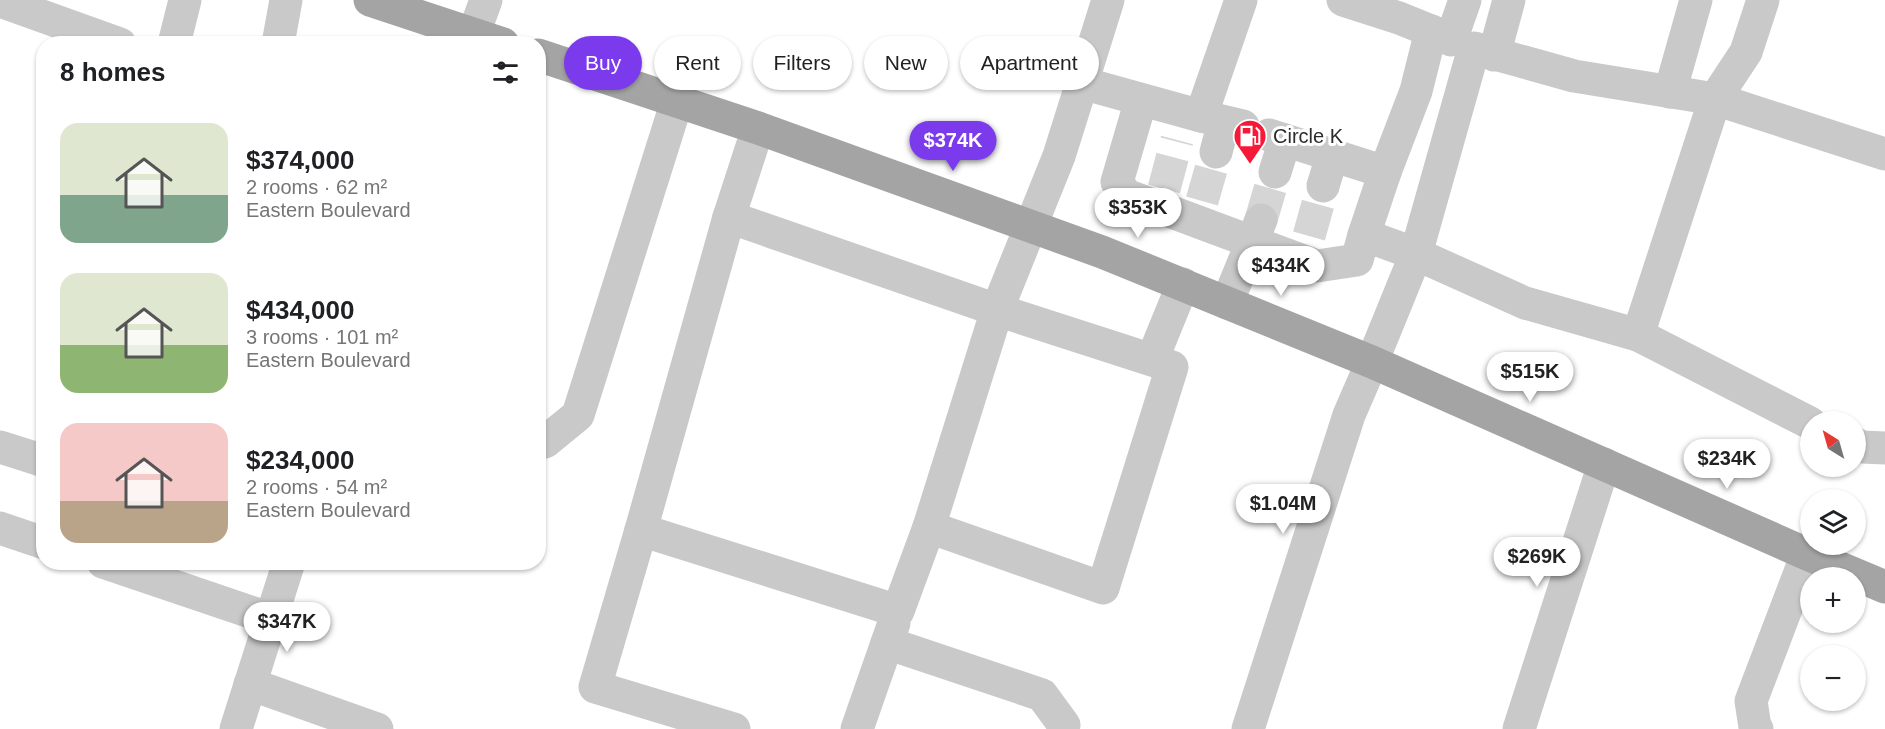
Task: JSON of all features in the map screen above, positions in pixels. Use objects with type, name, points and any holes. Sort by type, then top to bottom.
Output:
[{"type":"main road","points":[[370,0],[471,36]]},
{"type":"main road","points":[[546,58],[759,128],[1102,252],[1372,362],[1800,551]]},
{"type":"main road","points":[[1809,555],[1885,587]]},
{"type":"street","points":[[176,36],[185,0]]},
{"type":"street","points":[[279,36],[286,0]]},
{"type":"street","points":[[482,36],[486,0]]},
{"type":"street","points":[[1097,36],[1108,0]]},
{"type":"street","points":[[1225,131],[1241,0]]},
{"type":"street","points":[[1248,729],[1349,415],[1416,254],[1456,106],[1465,0]]},
{"type":"street","points":[[1141,100],[1117,182],[1126,195],[1161,198],[1306,248],[1317,266],[1357,260],[1385,172],[1416,91],[1509,0]]},
{"type":"street","points":[[1670,92],[1696,0]]},
{"type":"street","points":[[1638,334],[1715,99],[1746,52],[1763,0]]},
{"type":"street","points":[[0,1],[53,9],[105,36]]},
{"type":"street","points":[[1352,1],[1463,43],[1574,76],[1715,99],[1885,154]]},
{"type":"street","points":[[1099,88],[1141,100],[1328,171],[1385,172]]},
{"type":"street","points":[[857,729],[929,527],[997,310],[1059,156],[1080,90]]},
{"type":"street","points":[[1416,91],[1456,106]]},
{"type":"street","points":[[546,442],[578,415],[678,101]]},
{"type":"street","points":[[734,729],[595,687],[729,217],[759,128]]},
{"type":"street","points":[[1225,131],[1275,172]]},
{"type":"street","points":[[729,217],[997,310],[1173,367],[1103,588],[929,527]]},
{"type":"street","points":[[1227,303],[1256,231]]},
{"type":"street","points":[[1365,235],[1416,254],[1525,303],[1638,334],[1800,418]]},
{"type":"street","points":[[1152,360],[1183,284]]},
{"type":"street","points":[[0,447],[36,459]]},
{"type":"street","points":[[1866,447],[1885,448]]},
{"type":"street","points":[[1519,729],[1604,464]]},
{"type":"street","points":[[0,528],[36,540]]},
{"type":"street","points":[[641,530],[898,611]]},
{"type":"street","points":[[1757,729],[1751,701],[1807,555]]},
{"type":"street","points":[[127,570],[271,619]]},
{"type":"street","points":[[236,729],[286,570]]},
{"type":"street","points":[[887,643],[1042,696],[1064,725],[1063,729]]},
{"type":"street","points":[[250,684],[378,729]]},
{"type":"tunnel","points":[[1164,189],[1177,140]]},
{"type":"tunnel","points":[[1202,201],[1216,152]]},
{"type":"tunnel","points":[[1261,220],[1275,172]]},
{"type":"tunnel","points":[[1309,236],[1323,186]]},
{"type":"place","name":"Circle K","points":[[1250,165]]}]
